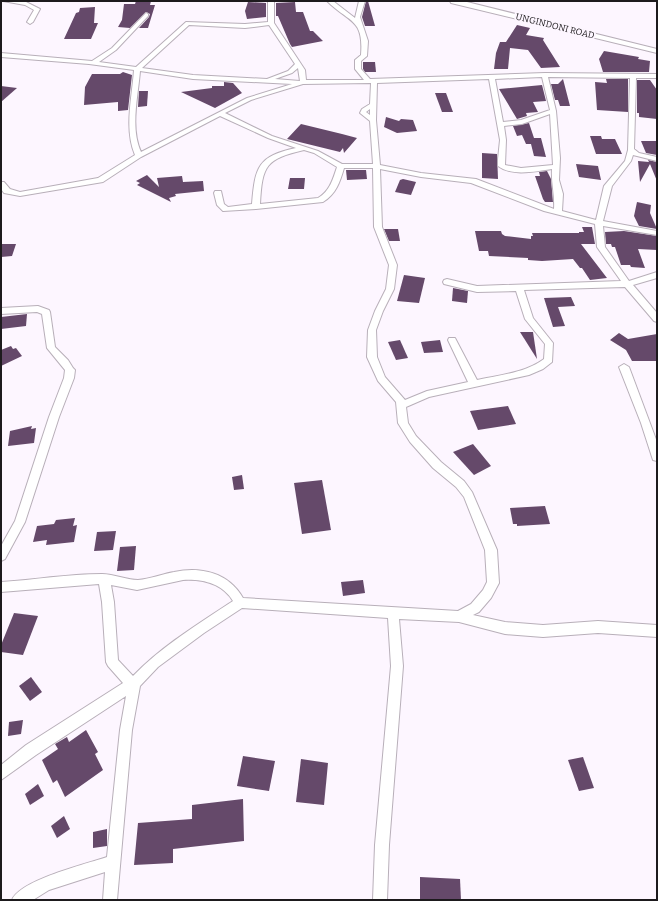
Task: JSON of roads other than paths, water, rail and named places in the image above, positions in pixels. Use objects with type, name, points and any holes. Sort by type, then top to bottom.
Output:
[{"type":"main road","name":"UNGINDONI ROAD","points":[[454,1],[657,51]]},
{"type":"street","points":[[6,1],[26,4],[37,9],[30,22]]},
{"type":"street","points":[[271,1],[271,23],[302,70],[303,82]]},
{"type":"street","points":[[330,1],[359,24]]},
{"type":"street","points":[[362,1],[357,17],[365,42],[364,56],[358,60],[358,69],[372,81],[374,104],[374,148],[377,166],[378,227],[393,265],[393,278],[390,289],[379,311],[372,330],[371,351],[381,379],[397,396],[402,405],[401,412],[403,423],[413,439],[437,465],[460,484],[468,495],[491,550],[493,583],[487,594],[475,608],[459,617]]},
{"type":"street","points":[[94,62],[114,49],[146,15]]},
{"type":"street","points":[[139,156],[135,149],[133,133],[137,69],[185,24],[245,26],[271,23]]},
{"type":"street","points":[[1,55],[94,62],[193,77],[303,82],[545,75],[657,76]]},
{"type":"street","points":[[266,80],[290,72],[298,64]]},
{"type":"street","points":[[545,75],[553,111],[556,158],[555,167],[559,194],[558,212]]},
{"type":"street","points":[[633,76],[631,150],[628,161],[608,186],[599,223],[599,235],[601,247],[627,284],[657,319]]},
{"type":"street","points":[[492,77],[503,140],[501,159],[502,166],[510,170],[530,170],[555,167]]},
{"type":"street","points":[[1,184],[7,191],[20,194],[100,180],[139,156],[249,99],[303,82]]},
{"type":"street","points":[[501,124],[522,122],[553,111]]},
{"type":"street","points":[[220,113],[270,137],[316,152],[342,166],[377,166],[422,175],[473,181],[558,212],[599,223],[657,233]]},
{"type":"street","points":[[256,206],[259,171],[263,164],[286,152],[304,148]]},
{"type":"street","points":[[631,150],[646,157],[657,159]]},
{"type":"street","points":[[218,193],[221,205],[226,209],[320,200],[325,198],[334,187],[342,166]]},
{"type":"street","points":[[447,282],[477,289],[519,288],[627,284],[657,275]]},
{"type":"street","points":[[402,405],[427,394],[526,373],[540,368],[549,360],[548,343],[529,318],[519,288]]},
{"type":"street","points":[[1,311],[38,309],[46,312],[51,348],[65,362],[70,370],[69,378],[54,417],[20,522],[1,556]]},
{"type":"street","points":[[452,340],[474,384]]},
{"type":"street","points":[[624,367],[646,423],[657,457]]},
{"type":"street","points":[[1,587],[104,579],[122,584],[138,585],[174,577],[195,575],[210,577],[223,582],[232,589],[240,603]]},
{"type":"street","points":[[104,579],[108,602],[112,662],[133,684]]},
{"type":"street","points":[[1,773],[31,750],[133,684],[154,664],[185,640],[240,603],[459,617],[505,628],[543,631],[598,627],[657,631]]},
{"type":"street","points":[[380,900],[382,845],[397,666],[393,612]]},
{"type":"street","points":[[110,900],[126,730],[133,684]]},
{"type":"street","points":[[19,900],[46,884],[114,862]]}]
